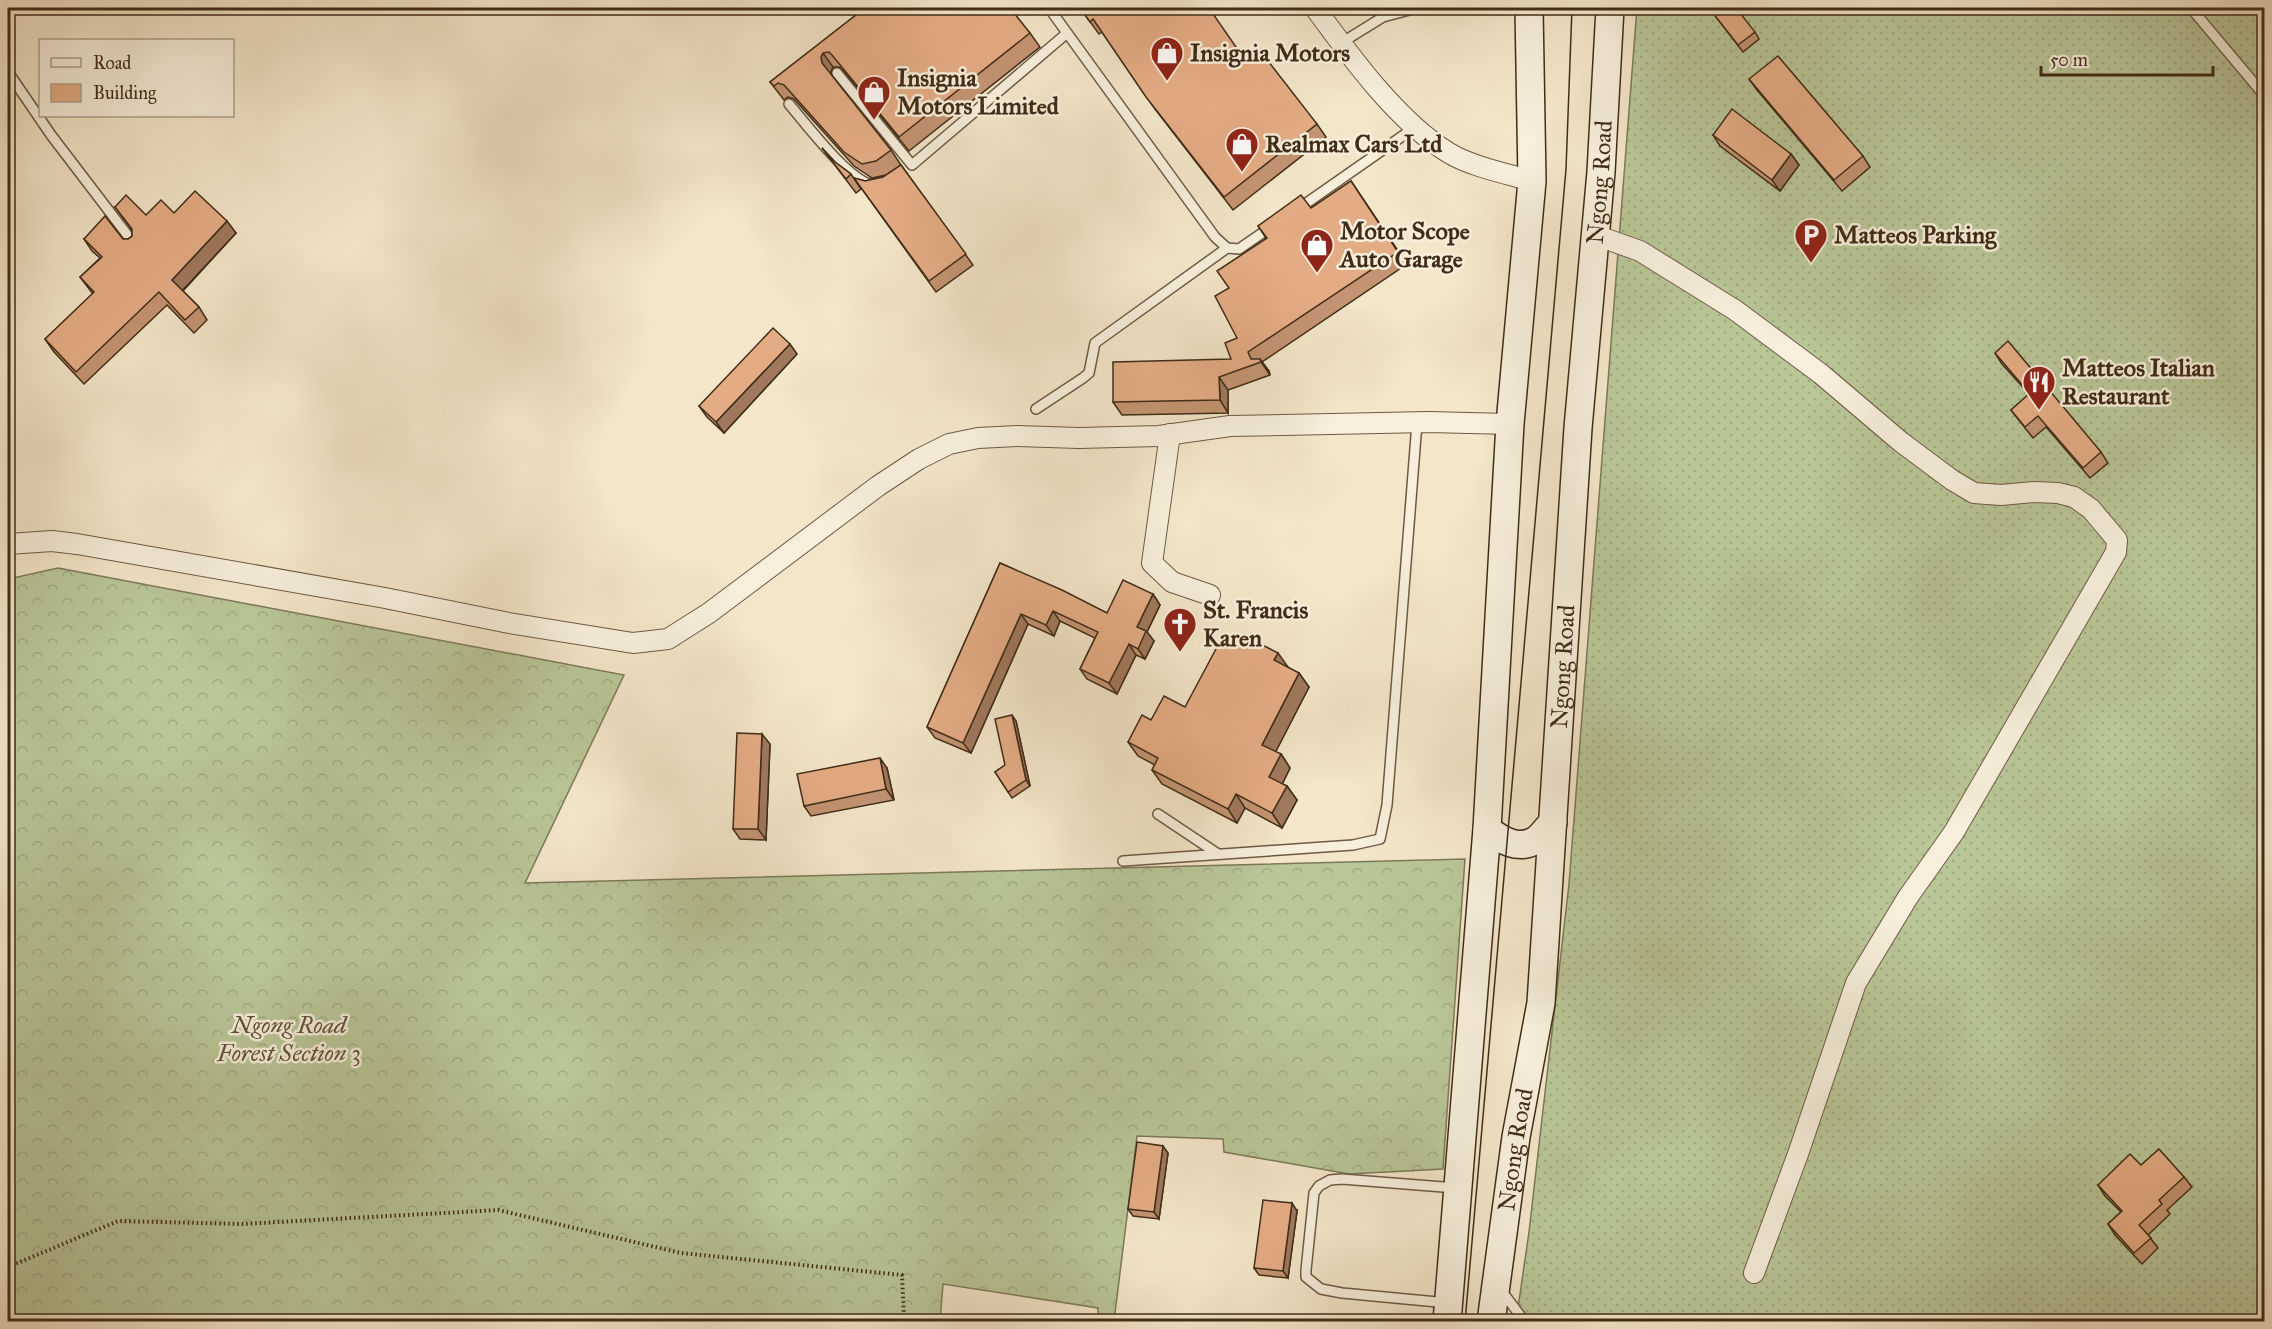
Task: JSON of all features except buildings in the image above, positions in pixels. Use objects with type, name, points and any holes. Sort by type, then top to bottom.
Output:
[{"type":"main road","name":"Ngong Road","points":[[1448,1312],[1487,829],[1510,424],[1533,181],[1529,8]]},
{"type":"main road","name":"Ngong Road","points":[[1491,1322],[1516,1137],[1541,1003],[1578,428],[1601,172],[1610,8]]},
{"type":"main road","points":[[1487,829],[1504,842],[1521,844],[1536,840],[1553,822]]},
{"type":"street","points":[[1315,8],[1341,44],[1414,128],[1451,154],[1533,181]]},
{"type":"street","points":[[1594,235],[1640,251],[1735,310],[1821,374],[1901,442],[1952,480],[1974,493],[2001,495],[2034,492],[2058,493],[2074,497],[2091,509],[2117,540],[2116,552],[2000,755],[1954,832],[1908,897],[1856,983],[1798,1154],[1754,1273]]},
{"type":"street","points":[[8,544],[41,542],[77,544],[385,598],[508,623],[633,643],[668,639],[710,613],[878,486],[919,459],[949,444],[978,438],[1017,436],[1079,438],[1170,434],[1230,426],[1510,424]]},
{"type":"street","points":[[1170,434],[1152,563],[1172,582],[1209,595]]},
{"type":"lane","points":[[1048,8],[1215,237],[1227,248],[1239,249],[1278,222]]},
{"type":"lane","points":[[1341,44],[1383,12],[1417,8]]},
{"type":"lane","points":[[2191,8],[2265,95]]},
{"type":"lane","points":[[837,73],[908,167],[1066,34]]},
{"type":"lane","points":[[8,72],[51,135],[135,245]]},
{"type":"lane","points":[[789,104],[849,171],[863,182],[872,185],[881,184]]},
{"type":"lane","points":[[1287,216],[1414,128]]},
{"type":"lane","points":[[1036,409],[1089,373],[1095,344],[1227,248]]},
{"type":"lane","points":[[1124,861],[1353,845],[1380,839],[1387,805],[1417,423]]},
{"type":"lane","points":[[1158,814],[1218,854]]},
{"type":"lane","points":[[1448,1312],[1321,1288],[1310,1282],[1306,1277],[1306,1270],[1314,1193],[1319,1186],[1330,1180],[1354,1179],[1458,1188]]},
{"type":"lane","points":[[1496,1283],[1525,1322]]},
{"type":"path","points":[[8,1268],[118,1221],[242,1224],[498,1210],[681,1253],[902,1275],[904,1317],[896,1322]]},
{"type":"green space","points":[[1637,8],[2264,8],[2264,1321],[1516,1322],[1529,1232],[1569,884]]},
{"type":"green space","name":"Ngong Road Forest Section 3","points":[[58,568],[624,675],[525,883],[1465,859],[1443,1169],[1349,1174],[1224,1152],[1223,1139],[1137,1136],[1114,1321],[1098,1321],[1098,1308],[943,1284],[940,1322],[8,1321],[8,579]]},
{"type":"tram line","points":[[1465,1322],[1566,169],[1572,8]]},
{"type":"place","name":"Insignia Motors","points":[[1167,82]]},
{"type":"place","name":"Insignia Motors Limited","points":[[874,121]]},
{"type":"place","name":"Realmax Cars Ltd","points":[[1242,173]]},
{"type":"place","name":"Matteos Parking","points":[[1811,264]]},
{"type":"place","name":"Motor Scope Auto Garage","points":[[1317,274]]},
{"type":"place","name":"Matteos Italian Restaurant","points":[[2039,411]]},
{"type":"place","name":"St. Francis Karen","points":[[1180,653]]}]
